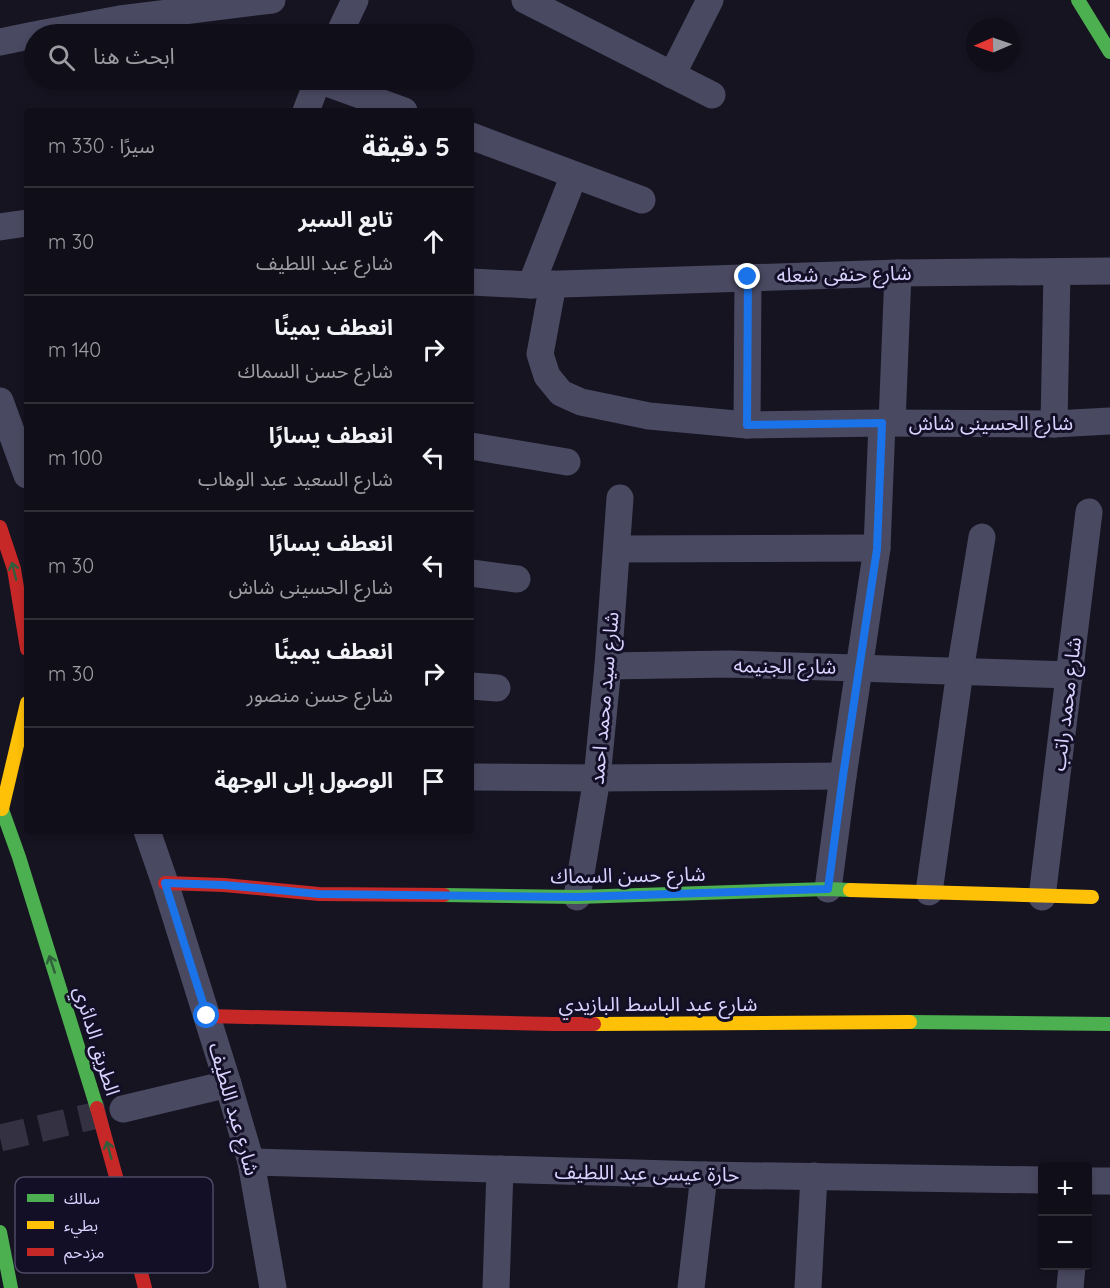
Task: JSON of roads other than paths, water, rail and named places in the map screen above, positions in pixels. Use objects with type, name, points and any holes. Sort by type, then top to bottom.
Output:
[{"type":"main road","points":[[1078,0],[1110,52]]},
{"type":"main road","points":[[0,527],[14,569],[24,631]]},
{"type":"main road","name":"الطريق الدائري","points":[[24,715],[1,806],[61,990],[116,1177]]},
{"type":"main road","name":"شارع حسن السماك","points":[[165,883],[224,885],[319,894],[577,897],[828,889],[1092,897]]},
{"type":"main road","name":"شارع عبد الباسط البازيدي","points":[[207,1016],[552,1024],[844,1022],[1110,1024]]},
{"type":"main road","points":[[0,1232],[11,1288]]},
{"type":"main road","name":"الطريق الدائري","points":[[141,1273],[145,1288]]},
{"type":"street","points":[[93,24],[272,0]]},
{"type":"street","points":[[344,24],[355,0]]},
{"type":"street","points":[[525,0],[711,95]]},
{"type":"street","points":[[672,75],[711,0]]},
{"type":"street","points":[[0,42],[24,37]]},
{"type":"street","points":[[307,108],[315,90]]},
{"type":"street","points":[[346,90],[396,108]]},
{"type":"street","points":[[474,137],[642,200]]},
{"type":"street","points":[[542,284],[574,175]]},
{"type":"street","points":[[0,227],[24,223]]},
{"type":"street","name":"شارع حنفى شعله","points":[[474,282],[542,284],[898,273],[1110,271]]},
{"type":"street","points":[[1054,424],[1057,272]]},
{"type":"street","points":[[828,889],[877,549],[898,273]]},
{"type":"street","points":[[747,425],[748,277]]},
{"type":"street","name":"شارع الحسينى شاش","points":[[542,284],[540,354],[547,376],[561,393],[581,402],[648,416],[747,425],[1054,424],[1110,421]]},
{"type":"street","points":[[0,401],[24,467]]},
{"type":"street","points":[[474,446],[567,462]]},
{"type":"street","name":"شارع سيد محمد احمد","points":[[577,897],[597,778],[620,498]]},
{"type":"street","name":"شارع محمد راتب","points":[[1042,897],[1089,512]]},
{"type":"street","points":[[929,892],[960,671],[982,537]]},
{"type":"street","points":[[616,549],[877,549]]},
{"type":"street","points":[[474,573],[517,579]]},
{"type":"street","name":"شارع الجنيمه","points":[[608,666],[729,664],[1070,675]]},
{"type":"street","points":[[474,777],[843,776]]},
{"type":"street","name":"شارع عبد اللطيف","points":[[148,834],[251,1162],[273,1288]]},
{"type":"street","points":[[123,1109],[228,1084]]},
{"type":"street","name":"حارة عيسى عبد اللطيف","points":[[251,1162],[704,1175],[1038,1180]]},
{"type":"street","points":[[496,1288],[500,1169]]},
{"type":"street","points":[[691,1288],[704,1175]]},
{"type":"street","points":[[808,1288],[814,1176]]},
{"type":"street","points":[[1092,1181],[1110,1182]]},
{"type":"street","points":[[1070,1288],[1072,1270]]},
{"type":"tunnel","points":[[0,1138],[119,1110]]}]
